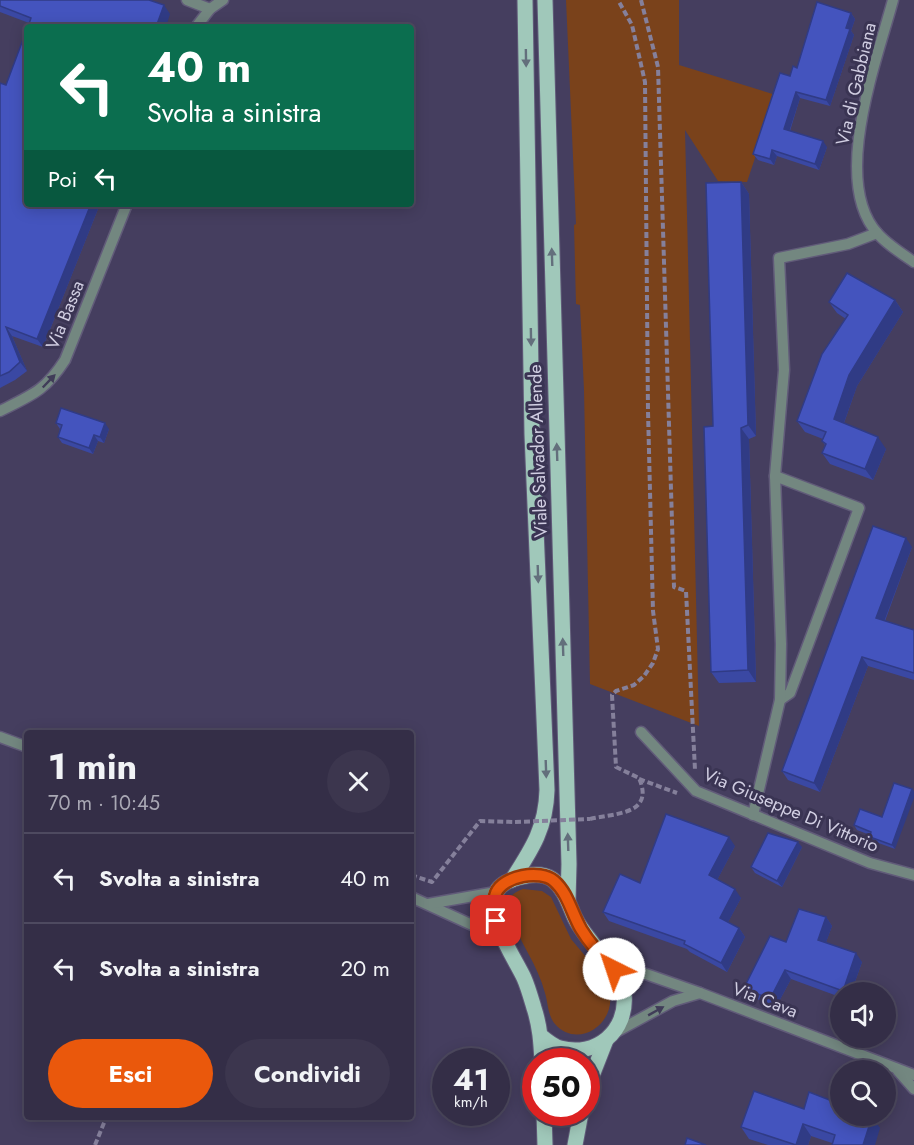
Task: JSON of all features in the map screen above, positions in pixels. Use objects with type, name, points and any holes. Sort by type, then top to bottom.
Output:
[{"type":"main road","name":"Viale Salvador Allende","points":[[512,880],[540,833],[544,821],[547,790],[532,434],[525,0]]},
{"type":"main road","name":"Viale Salvador Allende","points":[[545,0],[568,900]]},
{"type":"main road","points":[[541,1048],[541,1036],[525,980],[496,921],[494,900],[501,885],[538,874],[554,880],[568,900],[583,932],[621,980],[624,993],[621,1018],[600,1060]]},
{"type":"main road","points":[[541,1036],[559,1048],[572,1050],[596,1046],[610,1037]]},
{"type":"main road","points":[[544,1126],[545,1145]]},
{"type":"main road","points":[[575,1145],[579,1126]]},
{"type":"street","points":[[187,0],[210,9]]},
{"type":"street","points":[[198,24],[210,9],[223,0]]},
{"type":"street","name":"Via di Gabbiana","points":[[893,0],[860,121],[856,156],[858,181],[864,211],[877,233],[914,262]]},
{"type":"street","name":"Via Bassa","points":[[0,411],[39,391],[54,376],[65,360],[126,207]]},
{"type":"street","points":[[753,815],[780,700],[781,644],[775,476],[784,370],[779,258],[848,244],[877,233]]},
{"type":"street","points":[[775,476],[859,508],[790,693],[780,700]]},
{"type":"street","name":"Via Giuseppe Di Vittorio","points":[[640,732],[696,791],[870,863],[914,875]]},
{"type":"street","points":[[0,737],[24,746]]},
{"type":"street","points":[[428,904],[496,892]]},
{"type":"street","points":[[414,898],[505,940]]},
{"type":"street","name":"Via Cava","points":[[603,958],[873,1060]]},
{"type":"street","points":[[610,1037],[673,1001],[700,993]]},
{"type":"street","points":[[896,1069],[914,1089]]},
{"type":"street","name":"Via Cava","points":[[896,1069],[914,1075]]},
{"type":"path","points":[[414,876],[432,882],[480,822],[590,819],[635,808],[643,799],[639,778],[616,767],[612,695],[616,691],[634,685],[644,676],[653,663],[658,649],[653,611],[645,82],[632,25],[618,0]]},
{"type":"path","points":[[641,0],[658,67],[674,587],[686,591],[696,791]]},
{"type":"path","points":[[95,1145],[105,1120]]},
{"type":"shaded area","points":[[566,0],[679,0],[679,65],[776,95],[747,182],[718,181],[685,130],[699,726],[590,684],[584,390],[580,305],[576,304],[574,225],[576,224]]},
{"type":"shaded area","points":[[523,889],[542,891],[551,897],[571,939],[607,982],[610,996],[609,1009],[604,1020],[596,1028],[586,1033],[564,1032],[551,1017],[538,973],[509,914],[510,898]]},
{"type":"building","points":[[0,0],[149,0],[164,5],[157,24],[29,24],[31,18],[0,6]]},
{"type":"building","points":[[817,2],[851,13],[846,28],[850,29],[826,100],[796,92],[784,129],[823,141],[815,164],[772,150],[770,159],[753,154],[780,73],[790,76],[793,66],[797,68]]},
{"type":"building","points":[[24,37],[24,207],[90,207],[37,339],[6,327],[20,362],[9,372],[0,376],[0,83],[6,85]]},
{"type":"building","points":[[741,182],[748,425],[741,428],[748,670],[711,672],[704,427],[713,426],[706,183]]},
{"type":"building","points":[[847,273],[895,300],[849,375],[834,419],[878,437],[865,469],[822,453],[826,444],[822,441],[826,432],[797,421],[822,354],[848,315],[829,302]]},
{"type":"building","points":[[61,408],[105,423],[100,437],[94,435],[89,448],[58,437],[62,425],[56,423]]},
{"type":"building","points":[[873,526],[906,538],[876,618],[914,630],[914,673],[862,657],[814,783],[782,771]]},
{"type":"building","points":[[894,783],[912,789],[892,845],[870,837],[871,832],[854,825],[860,809],[882,817]]},
{"type":"building","points":[[666,814],[729,837],[709,875],[735,889],[720,918],[739,928],[721,963],[684,944],[685,941],[603,912],[620,874],[640,883]]},
{"type":"building","points":[[768,833],[798,842],[777,881],[751,867]]},
{"type":"building","points":[[799,909],[826,917],[818,940],[856,953],[846,982],[830,982],[830,986],[785,970],[770,999],[744,988],[770,936],[786,942]]},
{"type":"building","points":[[754,1091],[804,1109],[809,1092],[830,1100],[830,1126],[869,1126],[863,1145],[832,1145],[835,1135],[803,1124],[796,1145],[741,1127]]},
{"type":"building","points":[[687,1138],[706,1145],[685,1145]]},
{"type":"route","points":[[496,921],[494,900],[501,885],[527,876],[538,874],[546,876],[560,887],[583,932],[614,969]]}]
